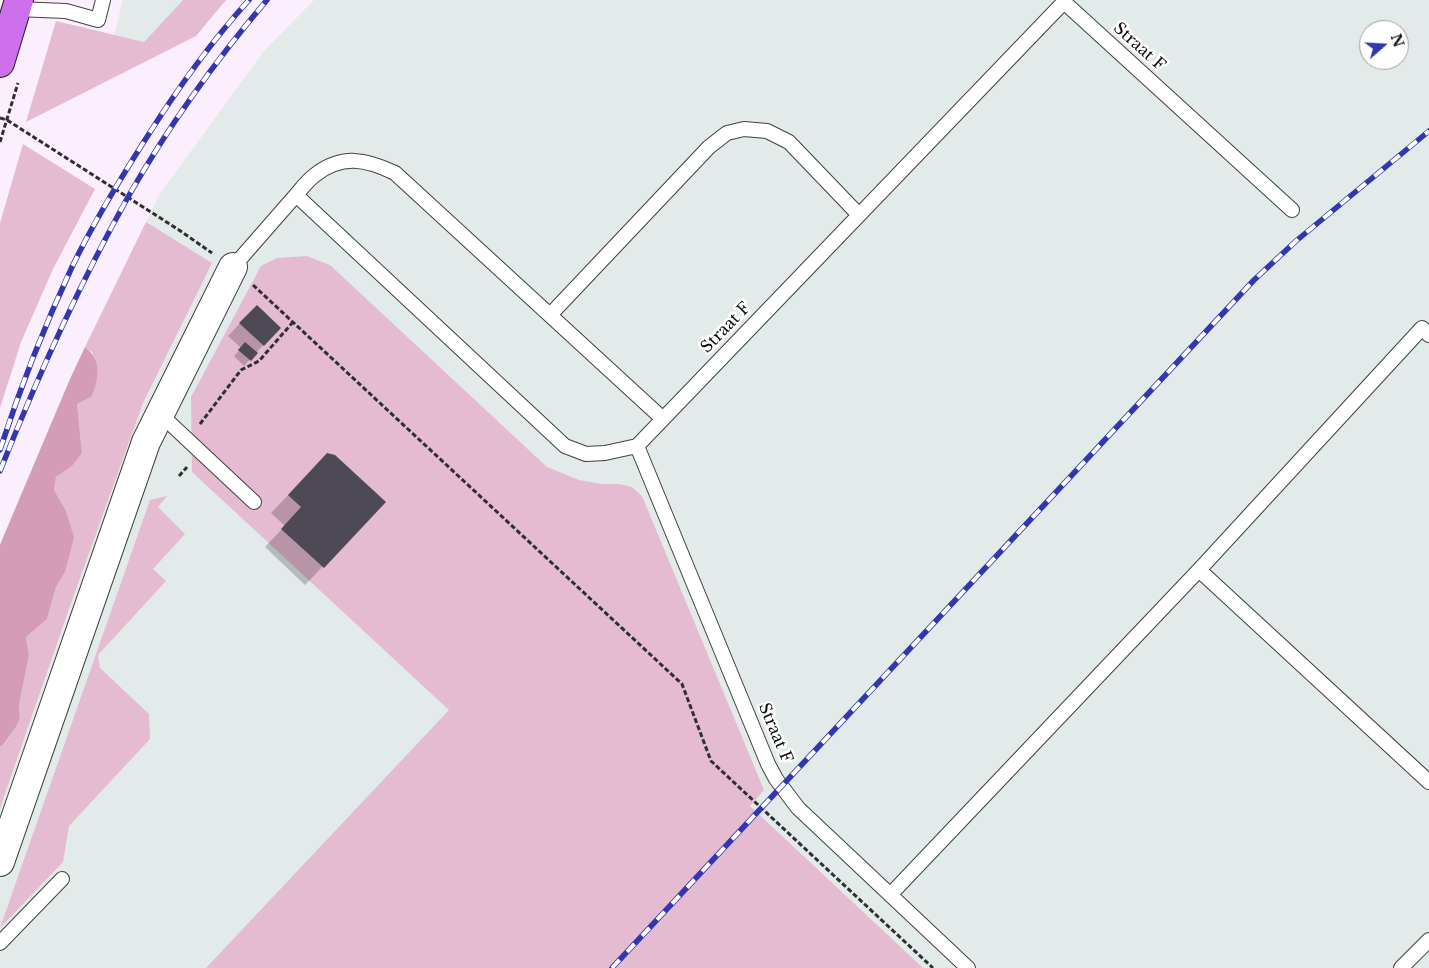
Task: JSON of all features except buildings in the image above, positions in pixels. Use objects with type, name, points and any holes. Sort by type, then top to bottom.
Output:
[{"type":"main road","points":[[0,63],[18,4]]},
{"type":"street","points":[[0,862],[141,454],[159,413],[233,267]]},
{"type":"lane","points":[[18,4],[68,5],[98,20],[103,0]]},
{"type":"lane","name":"Straat F","points":[[968,968],[798,808],[776,779],[768,764],[638,446],[1064,2],[1292,210]]},
{"type":"lane","points":[[550,315],[709,146],[726,133],[744,129],[767,131],[789,142],[859,215]]},
{"type":"lane","points":[[233,267],[314,175],[336,163],[356,160],[378,165],[395,173],[663,419]]},
{"type":"lane","points":[[296,195],[565,446],[586,454],[605,453],[638,446]]},
{"type":"lane","points":[[890,895],[1425,332]]},
{"type":"lane","points":[[159,413],[254,502]]},
{"type":"lane","points":[[1199,570],[1429,782]]},
{"type":"lane","points":[[0,943],[62,879]]},
{"type":"lane","points":[[1402,968],[1429,940]]},
{"type":"path","points":[[0,118],[7,120],[179,230]]},
{"type":"path","points":[[255,286],[682,684],[711,761],[933,968]]},
{"type":"path","points":[[179,476],[191,463],[196,429],[241,370],[259,361],[293,322]]},
{"type":"shaded area","points":[[123,0],[183,0],[144,42],[114,35]]},
{"type":"shaded area","points":[[183,0],[226,0],[196,36],[26,122],[56,21],[144,42]]},
{"type":"shaded area","points":[[314,0],[1429,0],[1429,968],[0,968],[0,545],[70,379],[159,195],[264,51]]},
{"type":"shaded area","points":[[23,144],[95,189],[53,269],[21,342],[0,408],[0,223]]},
{"type":"shaded area","points":[[146,222],[212,263],[143,403],[0,808],[0,747],[5,744],[20,718],[19,705],[29,655],[26,637],[47,619],[56,587],[65,572],[65,509],[54,490],[56,477],[72,466],[82,453],[77,404],[93,353],[85,347]]},
{"type":"shaded area","points":[[307,256],[330,265],[547,467],[579,480],[632,487],[642,496],[764,790],[750,806],[923,968],[206,968],[449,710],[192,472],[191,397],[261,266],[277,258]]},
{"type":"shaded area","points":[[85,347],[94,358],[98,370],[92,396],[77,404],[82,453],[72,466],[56,477],[54,490],[65,509],[74,537],[65,572],[56,587],[47,619],[26,637],[29,655],[19,705],[20,718],[16,727],[0,747],[0,545]]},
{"type":"shaded area","points":[[167,496],[158,507],[185,534],[153,569],[166,581],[98,655],[100,668],[149,714],[150,739],[69,826],[63,862],[0,928],[150,500]]},
{"type":"railway","points":[[0,450],[24,381],[52,312],[97,218],[135,155],[181,86],[207,50],[249,0]]},
{"type":"railway","points":[[0,471],[60,332],[128,197],[159,145],[193,95],[267,0]]},
{"type":"railway","points":[[612,968],[1254,280],[1296,241],[1429,131]]}]
